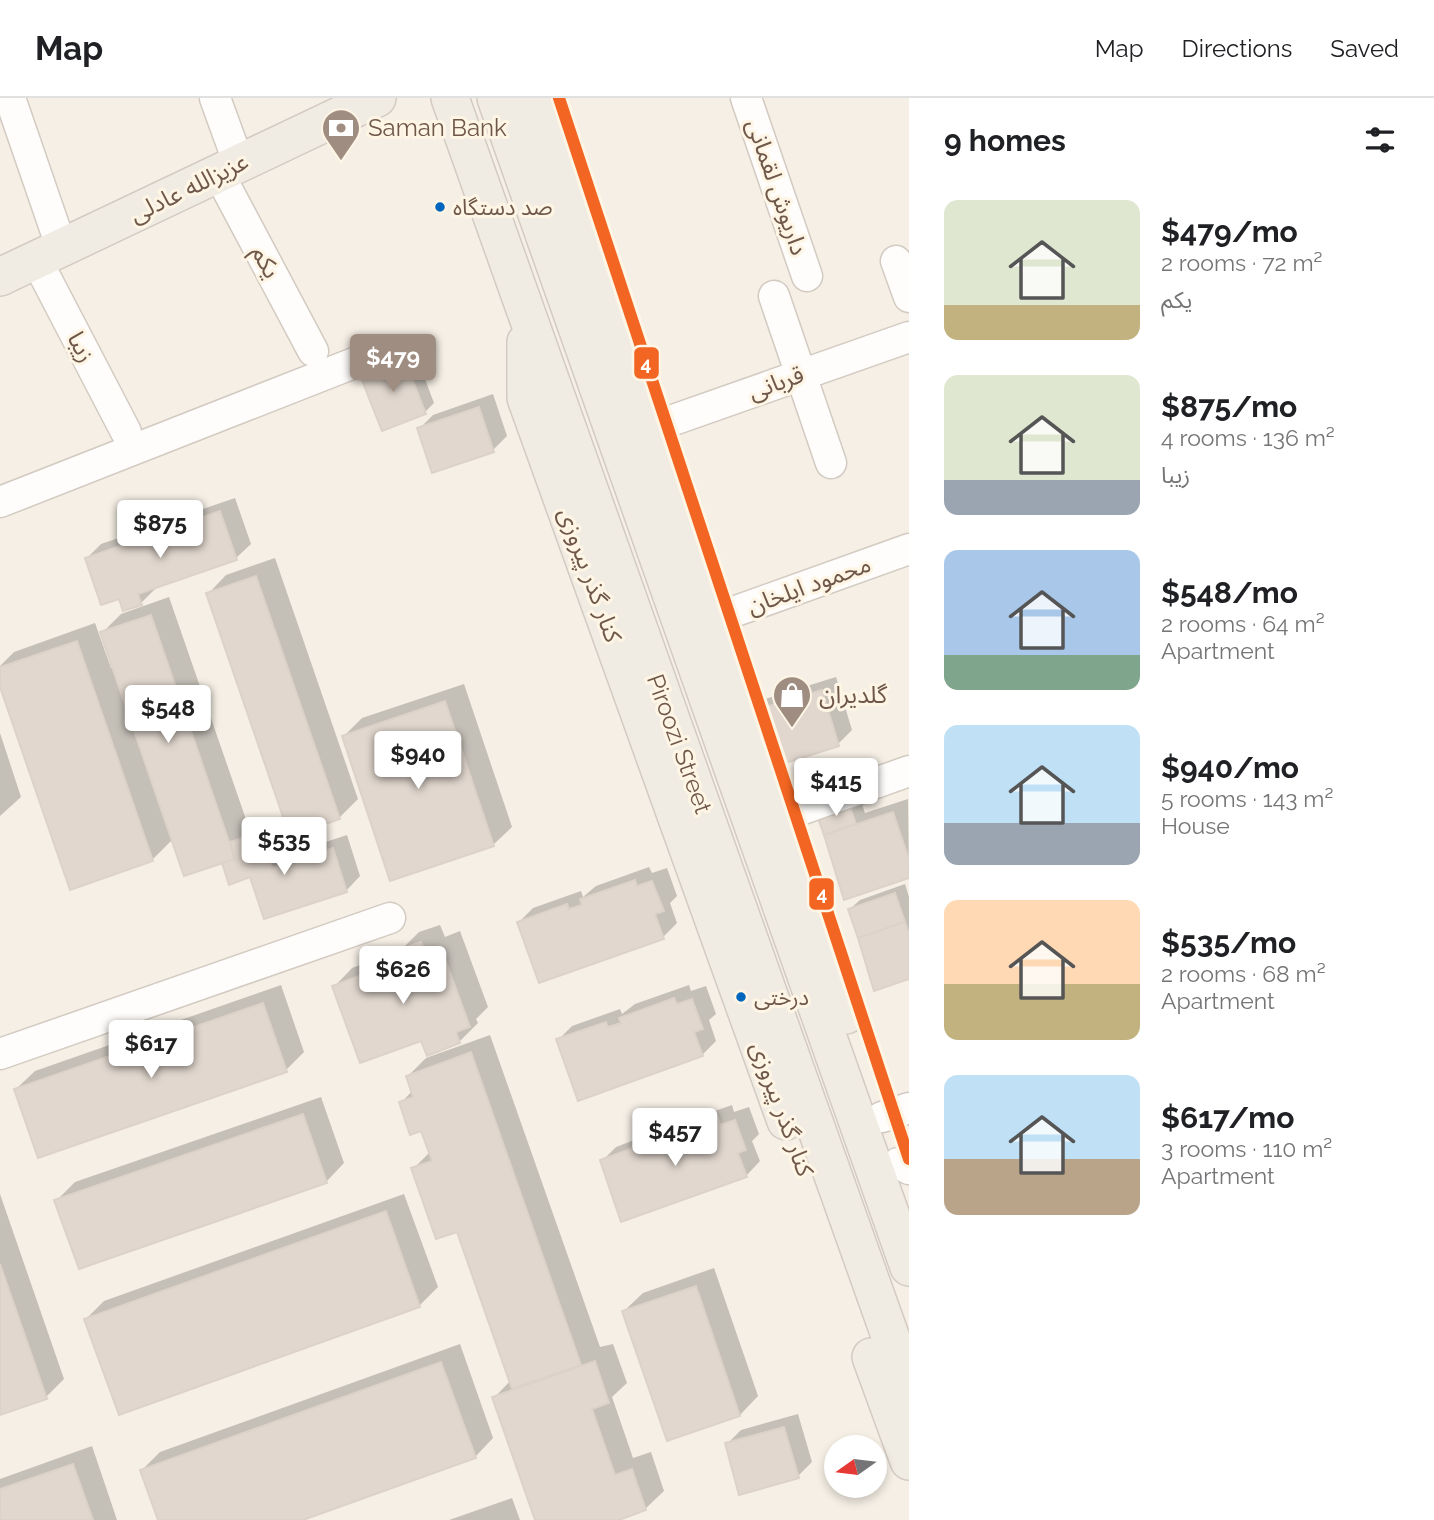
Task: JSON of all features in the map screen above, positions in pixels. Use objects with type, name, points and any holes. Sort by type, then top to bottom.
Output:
[{"type":"main road","name":"عزیزالله عادلی","points":[[0,277],[377,98]]},
{"type":"main road","name":"Piroozi Street","points":[[450,98],[527,317],[896,1309],[909,1389]]},
{"type":"main road","name":"Piroozi Street","points":[[496,98],[909,1267]]},
{"type":"main road","points":[[530,98],[642,431],[778,818],[896,1113],[905,1175]]},
{"type":"main road","name":"کنار گذر پیروزی","points":[[527,317],[526,398],[909,1461]]},
{"type":"street","name":"زیبا","points":[[10,98],[49,255],[126,432]]},
{"type":"street","name":"یکم","points":[[215,98],[229,169],[313,351]]},
{"type":"street","name":"داریوش لقمانی","points":[[746,98],[807,276]]},
{"type":"street","points":[[896,261],[909,297]]},
{"type":"street","points":[[774,296],[831,463]]},
{"type":"street","name":"قربانی","points":[[642,431],[909,337]]},
{"type":"street","points":[[0,502],[377,354]]},
{"type":"street","name":"محمود ایلخان","points":[[708,621],[909,549]]},
{"type":"street","points":[[778,818],[909,771]]},
{"type":"street","points":[[0,1055],[390,918]]},
{"type":"building","points":[[404,358],[426,414],[382,431],[360,375]]},
{"type":"building","points":[[479,407],[494,452],[432,473],[417,428]]},
{"type":"building","points":[[220,511],[237,560],[138,594],[142,605],[123,611],[119,599],[101,605],[85,558]]},
{"type":"building","points":[[256,576],[340,819],[290,837],[206,593]]},
{"type":"building","points":[[151,615],[235,859],[184,876],[100,632]]},
{"type":"building","points":[[77,641],[153,861],[70,890],[0,687],[0,667]]},
{"type":"building","name":"گلدیران","points":[[822,690],[839,746],[763,770],[746,713]]},
{"type":"building","points":[[445,701],[494,846],[390,881],[342,736]]},
{"type":"building","points":[[848,801],[856,824],[824,835],[816,812]]},
{"type":"building","points":[[893,812],[909,859],[909,878],[844,900],[824,835]]},
{"type":"building","points":[[261,832],[272,868],[333,848],[347,892],[264,919],[250,877],[229,885],[222,863],[235,859],[230,842]]},
{"type":"building","points":[[635,880],[637,886],[652,881],[664,911],[655,914],[664,939],[539,983],[517,922],[567,904],[569,909],[582,905],[580,899]]},
{"type":"building","points":[[895,893],[905,922],[858,938],[848,909]]},
{"type":"building","points":[[905,922],[909,934],[909,979],[874,991],[858,938]]},
{"type":"building","points":[[421,942],[426,954],[441,948],[470,1027],[456,1032],[460,1043],[427,1056],[421,1041],[360,1063],[332,986],[402,960],[398,950]]},
{"type":"building","points":[[674,998],[677,1004],[692,999],[703,1029],[694,1032],[703,1056],[578,1101],[556,1039],[606,1022],[608,1027],[621,1023],[619,1018]]},
{"type":"building","points":[[263,1003],[287,1072],[38,1158],[14,1089]]},
{"type":"building","points":[[471,1052],[581,1365],[512,1389],[457,1232],[436,1239],[411,1168],[432,1161],[421,1131],[410,1135],[399,1102],[413,1097],[406,1076]]},
{"type":"building","points":[[303,1114],[327,1183],[79,1269],[54,1200]]},
{"type":"building","points":[[718,1118],[720,1125],[735,1120],[746,1150],[738,1153],[747,1177],[621,1222],[600,1160],[649,1142],[651,1148],[664,1143],[662,1138]]},
{"type":"building","points":[[386,1211],[420,1307],[119,1415],[84,1319]]},
{"type":"building","points":[[0,1264],[47,1399],[0,1415]]},
{"type":"building","points":[[696,1286],[740,1416],[667,1441],[622,1311]]},
{"type":"building","points":[[595,1361],[609,1403],[592,1409],[615,1475],[632,1469],[646,1510],[619,1520],[535,1520],[492,1397]]},
{"type":"building","points":[[441,1362],[476,1458],[303,1520],[158,1520],[140,1470]]},
{"type":"building","points":[[784,1427],[799,1478],[739,1495],[725,1443]]},
{"type":"building","points":[[73,1464],[93,1520],[0,1520],[0,1489]]},
{"type":"metro line","name":"4","points":[[559,98],[909,1159]]},
{"type":"place","name":"Saman Bank","points":[[341,162]]},
{"type":"place","name":"صد دستگاه","points":[[440,207]]},
{"type":"place","name":"گلدیران","points":[[792,729]]},
{"type":"place","name":"درختی","points":[[741,997]]}]
